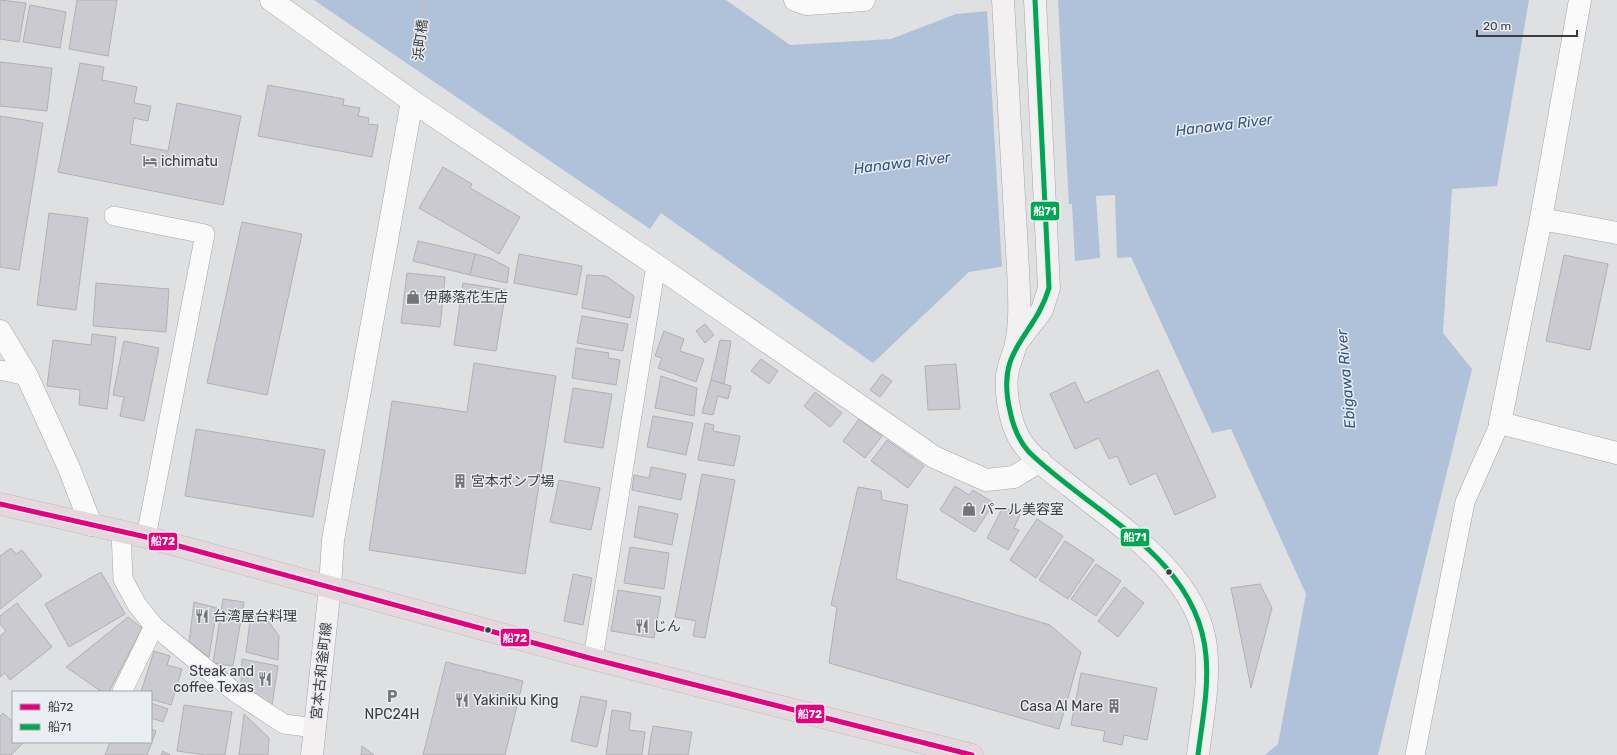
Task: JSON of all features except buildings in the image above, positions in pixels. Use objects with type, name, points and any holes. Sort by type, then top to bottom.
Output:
[{"type":"highway","points":[[0,504],[146,537],[593,659],[972,755]]},
{"type":"street","points":[[271,0],[412,102],[656,265],[934,456],[986,480],[1014,477],[1040,461]]},
{"type":"street","points":[[795,0],[807,4],[864,0]]},
{"type":"street","points":[[1016,344],[1042,310],[1049,288],[1035,0]]},
{"type":"street","points":[[1580,0],[1541,218],[1500,423],[1617,453]]},
{"type":"street","points":[[1003,1],[1019,307],[1016,344],[1007,371],[1007,394],[1014,428],[1021,443],[1040,461],[1140,542],[1167,570],[1187,594],[1200,622],[1206,646],[1206,678],[1198,755]]},
{"type":"street","points":[[330,587],[333,540],[412,102]]},
{"type":"street","points":[[1541,218],[1617,233]]},
{"type":"street","points":[[0,331],[27,376],[69,468],[91,525]]},
{"type":"street","name":"宮本古和釜町線","points":[[312,755],[330,587]]},
{"type":"lane","points":[[114,216],[205,234],[146,537]]},
{"type":"lane","points":[[593,659],[656,265]]},
{"type":"lane","points":[[0,370],[27,376]]},
{"type":"lane","points":[[1415,755],[1465,502],[1500,423]]},
{"type":"lane","points":[[121,531],[124,579],[137,605],[154,626],[235,692],[284,724],[315,728]]},
{"type":"lane","points":[[122,691],[154,626]]},
{"type":"path","name":"浜町橋","points":[[416,71],[424,0]]},
{"type":"water","points":[[314,0],[726,0],[790,45],[891,39],[956,14],[1052,5],[1053,0],[1529,0],[1497,186],[1452,189],[1443,333],[1472,369],[1378,755],[1265,755],[1278,744],[1306,594],[1231,429],[1212,433],[1131,257],[1117,258],[1115,195],[1096,196],[1100,258],[1075,261],[1072,204],[1056,205],[1030,262],[969,272],[873,363],[661,213],[650,229]]},
{"type":"pier","points":[[1051,0],[1058,0],[1069,206],[1058,207],[1060,262],[1002,269],[987,9],[1050,3]]},
{"type":"transit line","name":"船71","points":[[1035,0],[1049,288],[1034,320],[1012,357],[1008,372],[1007,389],[1010,411],[1016,433],[1029,452],[1054,474],[1138,540],[1163,564],[1184,591],[1199,621],[1206,656],[1207,681],[1198,755]]},
{"type":"transit line","name":"船72","points":[[0,504],[146,537],[593,659],[972,755]]},
{"type":"place","name":"ichimatu","points":[[150,161]]},
{"type":"place","name":"伊藤落花生店","points":[[413,297]]},
{"type":"place","name":"宮本ポンプ場","points":[[460,481]]},
{"type":"place","name":"パール美容室","points":[[969,509]]},
{"type":"place","name":"台湾屋台料理","points":[[202,616]]},
{"type":"place","name":"じん","points":[[642,626]]},
{"type":"place","name":"Steak and coffee Texas","points":[[265,679]]},
{"type":"place","name":"NPC24H","points":[[392,696]]},
{"type":"place","name":"Yakiniku King","points":[[462,700]]},
{"type":"place","name":"Casa Al Mare","points":[[1114,706]]},
{"type":"water label","name":"Hanawa River","points":[[1224,125]]},
{"type":"water label","name":"Hanawa River","points":[[902,163]]},
{"type":"water label","name":"Ebigawa River","points":[[1346,379]]}]
